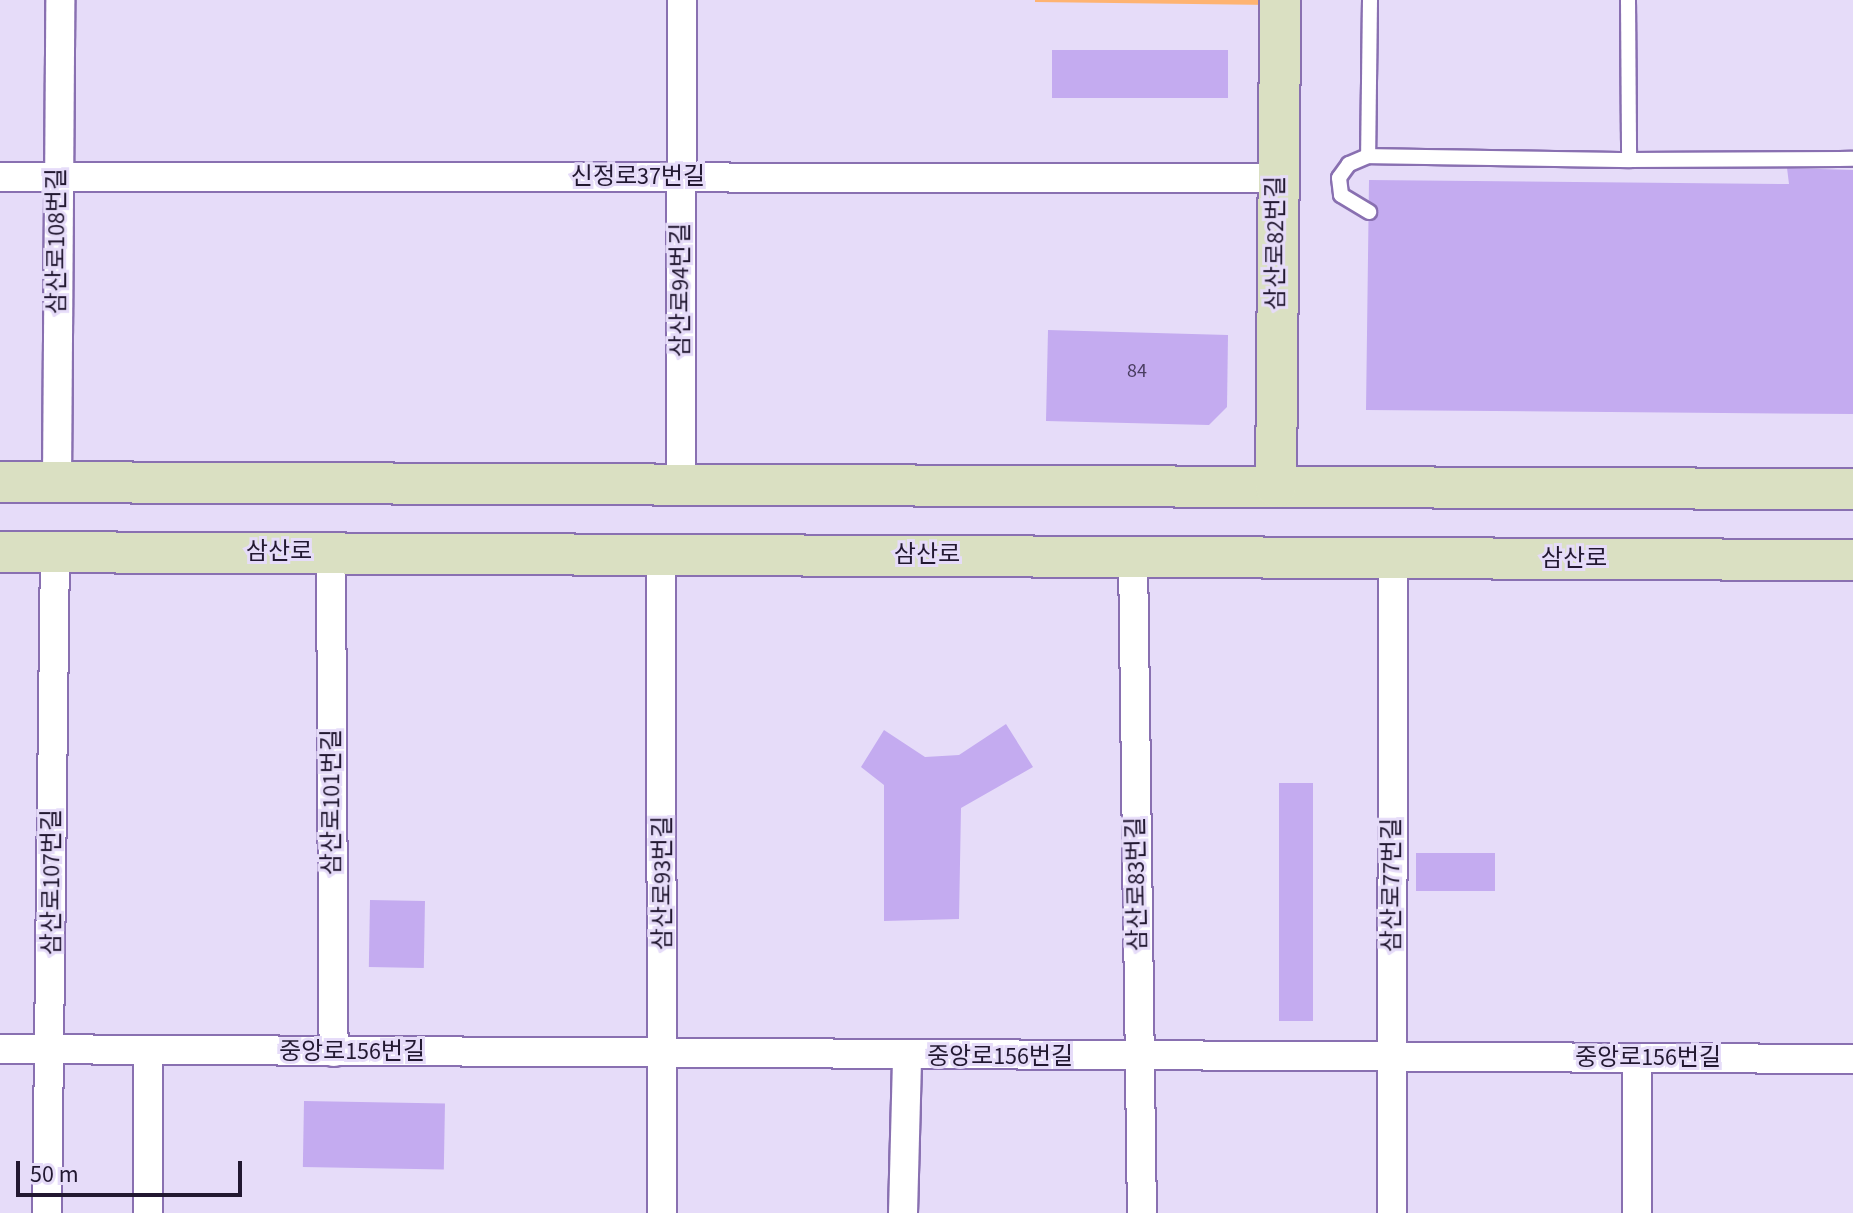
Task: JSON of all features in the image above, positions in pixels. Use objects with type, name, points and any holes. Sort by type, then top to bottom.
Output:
[{"type":"main road","name":"삼산로82번길","points":[[1276,487],[1276,178],[1280,0]]},
{"type":"main road","points":[[0,482],[1853,489]]},
{"type":"main road","name":"삼산로","points":[[0,552],[1853,560]]},
{"type":"street","name":"삼산로108번길","points":[[57,482],[60,0]]},
{"type":"street","name":"삼산로94번길","points":[[681,484],[682,0]]},
{"type":"street","name":"신정로37번길","points":[[0,177],[1276,178]]},
{"type":"street","name":"삼산로107번길","points":[[47,1213],[55,552]]},
{"type":"street","name":"삼산로101번길","points":[[331,553],[334,1052]]},
{"type":"street","name":"삼산로93번길","points":[[661,553],[662,1213]]},
{"type":"street","name":"삼산로83번길","points":[[1133,556],[1142,1213]]},
{"type":"street","name":"삼산로77번길","points":[[1392,1213],[1393,558]]},
{"type":"street","name":"중앙로156번길","points":[[0,1049],[1853,1059]]},
{"type":"street","points":[[148,1051],[148,1213]]},
{"type":"street","points":[[903,1213],[907,1056]]},
{"type":"street","points":[[1637,1058],[1637,1213]]},
{"type":"lane","points":[[1368,156],[1370,0]]},
{"type":"lane","points":[[1628,0],[1629,160]]},
{"type":"lane","points":[[1369,212],[1341,195],[1339,178],[1349,164],[1368,156],[1447,164],[1853,159]]},
{"type":"shaded area","points":[[1280,0],[1280,5],[1035,2]]},
{"type":"building","points":[[1052,50],[1228,50],[1228,98],[1052,98]]},
{"type":"building","points":[[1787,168],[1853,170],[1853,414],[1366,410],[1369,180],[1789,184]]},
{"type":"building","points":[[1048,330],[1228,335],[1227,407],[1209,425],[1046,421]]},
{"type":"building","points":[[1006,724],[1033,767],[961,808],[959,919],[884,921],[884,785],[861,767],[884,730],[925,757],[959,755]]},
{"type":"building","points":[[1279,783],[1313,783],[1313,1021],[1279,1021]]},
{"type":"building","points":[[1416,853],[1495,853],[1495,891],[1416,891]]},
{"type":"building","points":[[370,900],[425,901],[424,968],[369,967]]},
{"type":"building","points":[[304,1101],[445,1103],[444,1169],[303,1167]]}]
